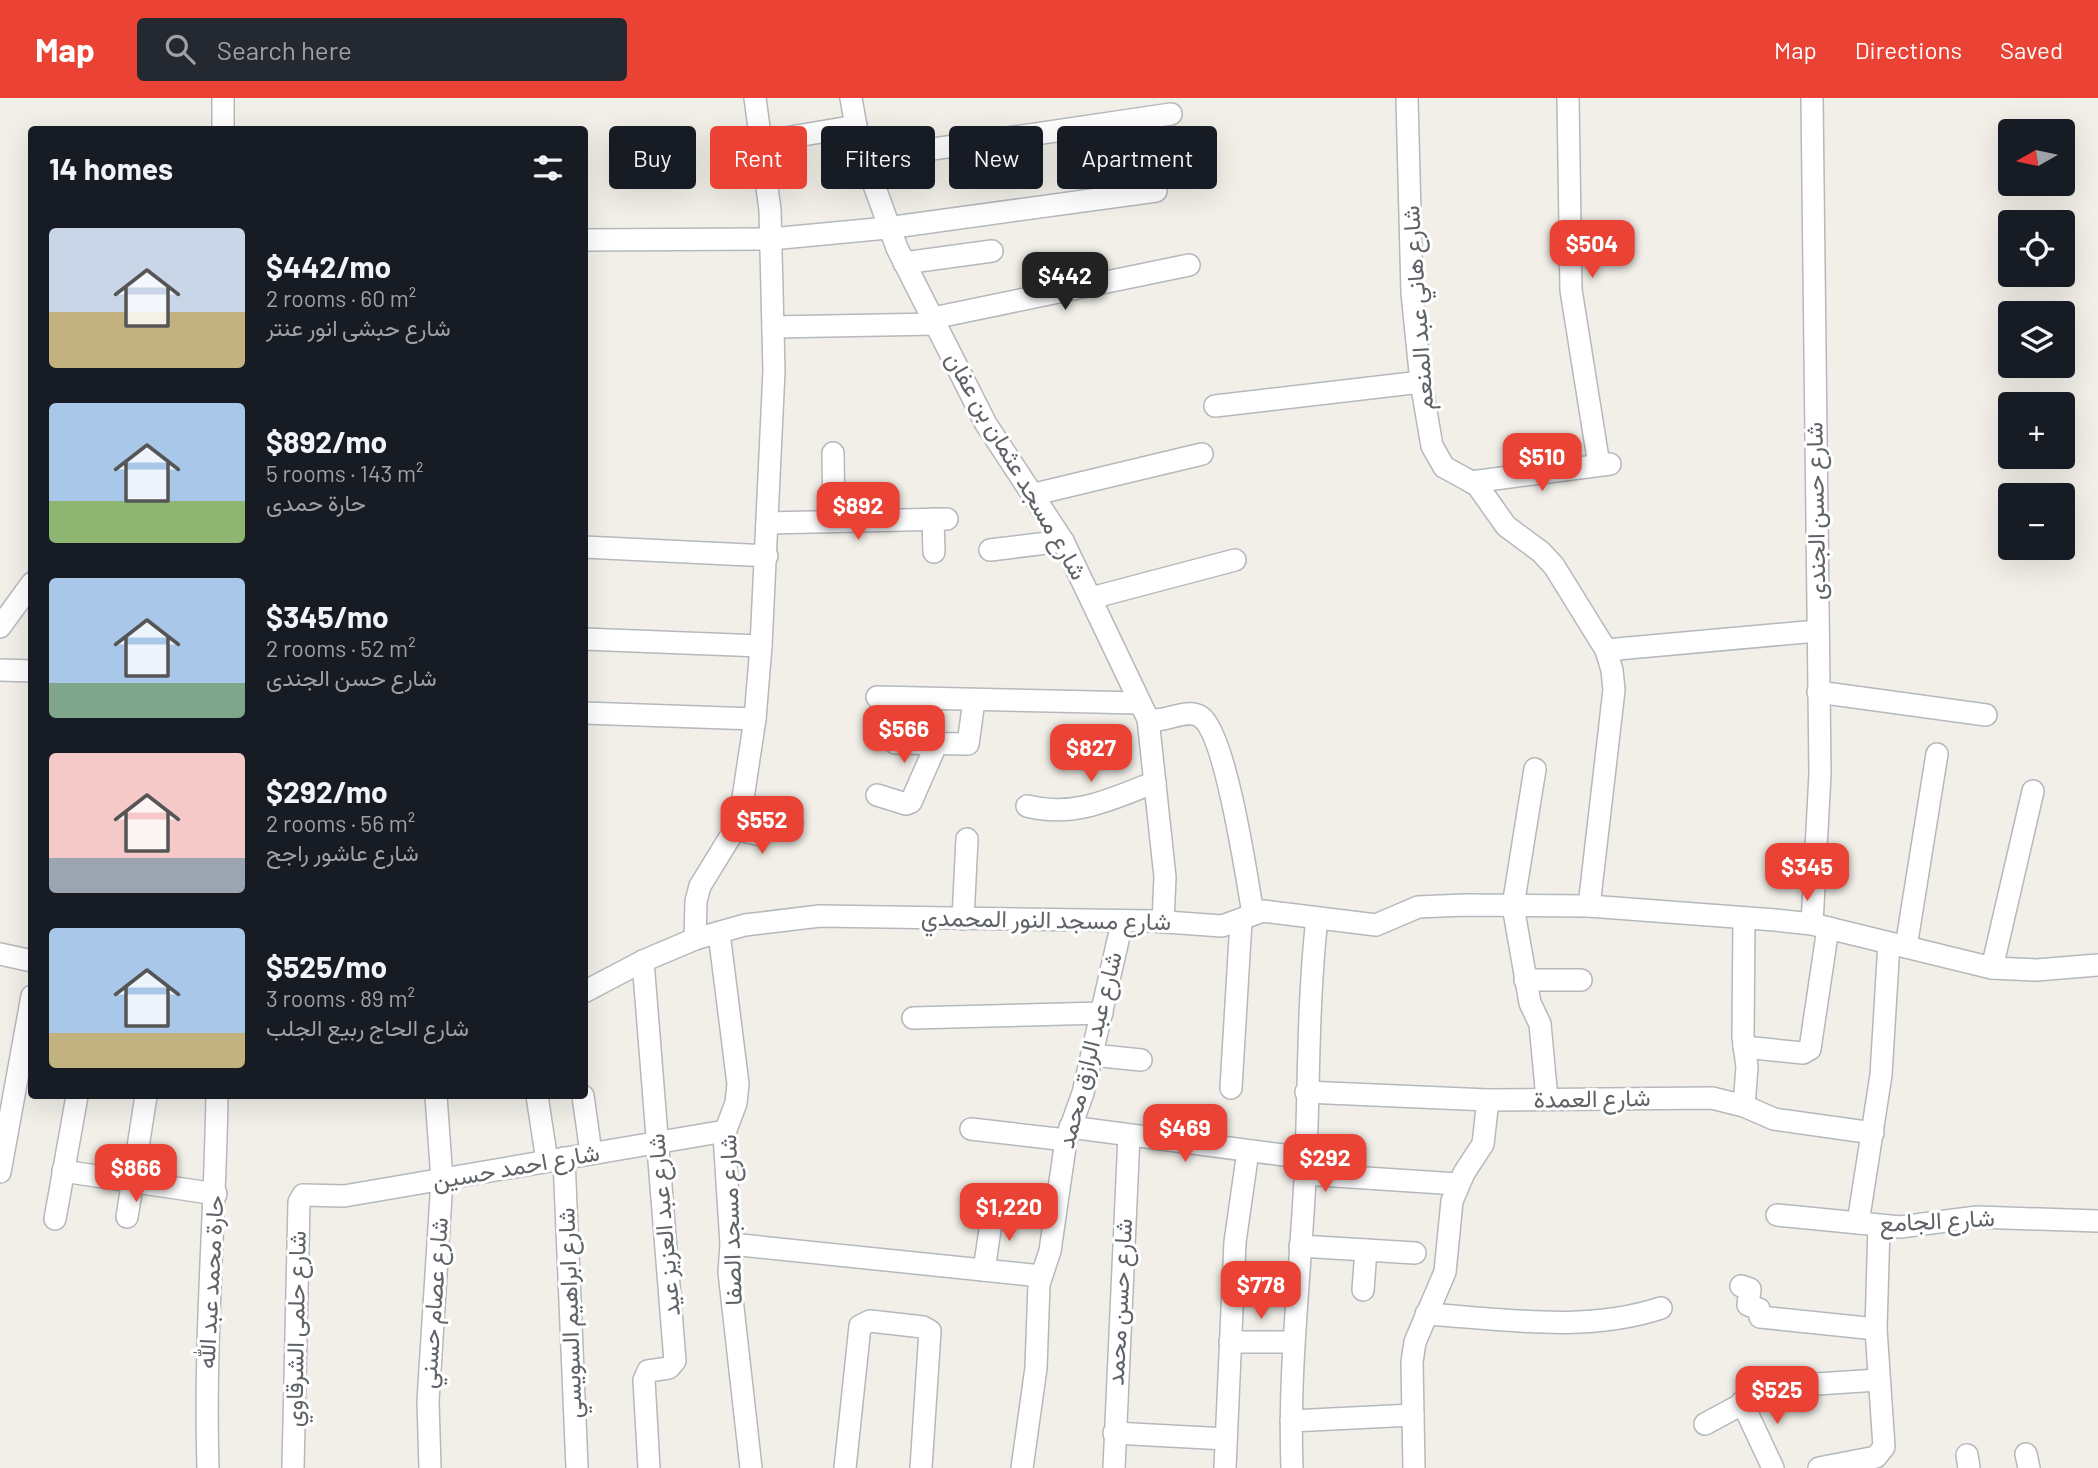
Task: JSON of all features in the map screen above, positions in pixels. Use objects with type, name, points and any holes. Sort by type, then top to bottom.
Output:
[{"type":"street","points":[[223,98],[223,126]]},
{"type":"street","points":[[755,98],[759,126]]},
{"type":"street","name":"شارع مسجد عثمان بن عفان","points":[[851,98],[856,126]]},
{"type":"street","name":"شارع هاني عبد المنعم","points":[[1407,98],[1412,293],[1421,382],[1432,446],[1449,472],[1482,490],[1506,526],[1541,552],[1554,566],[1605,650],[1612,670],[1614,690],[1588,906]]},
{"type":"street","points":[[1471,482],[1604,464],[1571,290],[1568,98]]},
{"type":"street","name":"شارع حسن الجندى","points":[[1744,1047],[1803,1053],[1810,1049],[1820,926],[1812,98]]},
{"type":"street","points":[[935,149],[1171,114]]},
{"type":"street","points":[[695,939],[696,901],[700,886],[735,829],[741,811],[755,719],[767,556],[773,327],[771,239],[766,189]]},
{"type":"street","name":"شارع مسجد عثمان بن عفان","points":[[875,189],[887,228],[986,424],[1035,494],[1063,541],[1144,711],[1166,877],[1163,922]]},
{"type":"street","points":[[588,240],[771,239],[887,228],[1156,191]]},
{"type":"street","points":[[904,263],[992,251]]},
{"type":"street","points":[[773,327],[934,321],[1189,265]]},
{"type":"street","points":[[1215,406],[1421,382]]},
{"type":"street","points":[[832,453],[834,521]]},
{"type":"street","points":[[1035,494],[1202,454]]},
{"type":"street","points":[[768,523],[940,519],[934,552]]},
{"type":"street","points":[[990,550],[1063,541]]},
{"type":"street","points":[[588,547],[767,556]]},
{"type":"street","points":[[1091,598],[1235,560]]},
{"type":"street","points":[[0,627],[28,588]]},
{"type":"street","points":[[1605,650],[1817,631]]},
{"type":"street","points":[[588,639],[761,646]]},
{"type":"street","points":[[0,670],[28,671]]},
{"type":"street","points":[[1818,692],[1986,715]]},
{"type":"street","points":[[877,697],[1194,714],[1203,719],[1213,736],[1242,846],[1247,917],[1231,1088]]},
{"type":"street","points":[[895,743],[968,744],[974,701]]},
{"type":"street","points":[[588,713],[755,719]]},
{"type":"street","points":[[877,795],[906,804],[911,802],[936,745]]},
{"type":"street","points":[[1819,1468],[1863,1464],[1877,1457],[1884,1447],[1868,1225],[1873,1133],[1897,945],[1937,754]]},
{"type":"street","points":[[1535,769],[1513,906],[1530,1003],[1540,1024],[1547,1099]]},
{"type":"street","points":[[1027,806],[1055,811],[1079,809],[1155,782]]},
{"type":"street","points":[[1992,968],[2033,791]]},
{"type":"street","points":[[735,829],[761,835],[769,818],[792,822]]},
{"type":"street","points":[[963,919],[967,839]]},
{"type":"street","name":"شارع مسجد النور المحمدي","points":[[588,990],[643,961],[695,939],[746,925],[820,916],[1163,922],[1222,926],[1263,911],[1376,925],[1418,907],[1588,906],[1820,926],[1992,968],[2037,970],[2098,965]]},
{"type":"street","points":[[1292,1468],[1293,1342],[1305,1166],[1309,993],[1317,918]]},
{"type":"street","points":[[1744,919],[1744,1047],[1747,1068],[1744,1106]]},
{"type":"street","name":"شارع عبد الرازق محمد","points":[[1022,1468],[1036,1368],[1041,1276],[1049,1251],[1068,1133],[1076,1118],[1093,1055],[1122,923]]},
{"type":"street","name":"شارع مسجد الصفا","points":[[719,933],[738,1094],[725,1131],[732,1244],[729,1272],[751,1468]]},
{"type":"street","points":[[0,954],[28,960]]},
{"type":"street","name":"شارع عبد العزيز عيد","points":[[643,961],[675,1361],[669,1368],[648,1371],[644,1380],[649,1468]]},
{"type":"street","points":[[1525,980],[1581,980]]},
{"type":"street","points":[[913,1018],[1102,1013]]},
{"type":"street","points":[[0,1172],[28,1018]]},
{"type":"street","points":[[1093,1055],[1141,1060]]},
{"type":"street","name":"شارع العمدة","points":[[1306,1092],[1488,1100],[1695,1097],[1744,1106],[1774,1119],[1873,1133]]},
{"type":"street","points":[[55,1219],[76,1099]]},
{"type":"street","points":[[127,1217],[146,1099]]},
{"type":"street","name":"حارة محمد عبد الله","points":[[208,1468],[209,1282],[216,1194],[217,1099]]},
{"type":"street","name":"شارع عصام حسني","points":[[430,1468],[428,1401],[442,1180],[436,1099]]},
{"type":"street","name":"شارع ابراهيم السويسي","points":[[538,1099],[555,1159],[577,1468]]},
{"type":"street","points":[[583,1099],[591,1153]]},
{"type":"street","points":[[1413,1468],[1412,1362],[1417,1335],[1446,1272],[1452,1201],[1457,1184],[1485,1138],[1488,1100]]},
{"type":"street","points":[[971,1129],[1129,1135],[1248,1151],[1305,1166],[1457,1184]]},
{"type":"street","name":"شارع احمد حسين","points":[[307,1195],[344,1196],[725,1131]]},
{"type":"street","name":"شارع حسن محمد","points":[[1114,1468],[1129,1135]]},
{"type":"street","points":[[1224,1468],[1236,1242],[1248,1151]]},
{"type":"street","points":[[63,1171],[216,1194]]},
{"type":"street","name":"شارع حلمى الشرقاوي","points":[[293,1468],[299,1202],[307,1195]]},
{"type":"street","points":[[985,1270],[993,1210]]},
{"type":"street","name":"شارع الجامع","points":[[1777,1215],[1868,1225],[1920,1225],[1977,1217],[2098,1221]]},
{"type":"street","points":[[732,1244],[1041,1276]]},
{"type":"street","points":[[1300,1246],[1415,1253]]},
{"type":"street","points":[[1363,1290],[1366,1250]]},
{"type":"street","points":[[1741,1286],[1750,1289],[1748,1305],[1759,1309],[1760,1317],[1875,1329]]},
{"type":"street","points":[[1426,1314],[1587,1323],[1621,1320],[1661,1308]]},
{"type":"street","points":[[845,1468],[860,1326],[870,1321],[923,1327],[930,1331],[922,1468]]},
{"type":"street","points":[[1230,1342],[1293,1342]]},
{"type":"street","points":[[1704,1424],[1742,1402],[1786,1386],[1878,1380]]},
{"type":"street","points":[[1742,1402],[1773,1468]]},
{"type":"street","points":[[1291,1421],[1413,1415]]},
{"type":"street","points":[[1114,1433],[1226,1439]]}]
